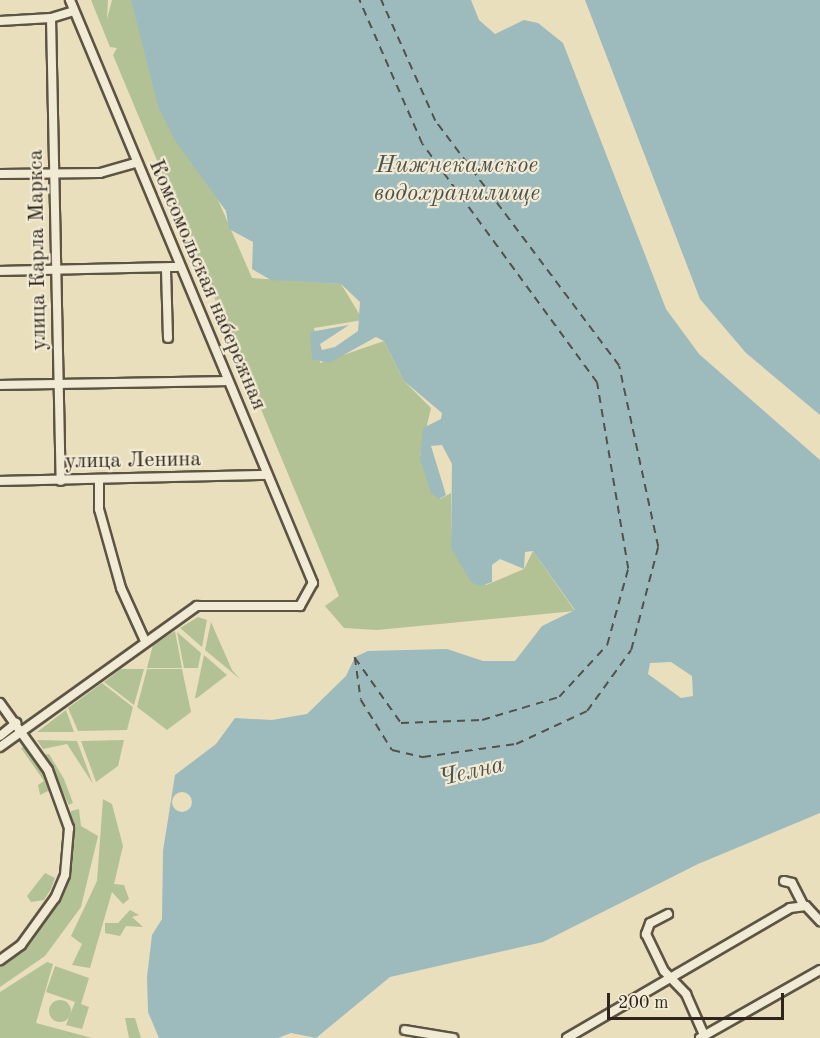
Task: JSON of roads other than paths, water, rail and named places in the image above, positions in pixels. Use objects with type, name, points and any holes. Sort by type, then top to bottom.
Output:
[{"type":"street","name":"Комсомольская набережная","points":[[70,0],[313,583],[300,606],[200,605],[145,641]]},
{"type":"street","points":[[0,21],[51,18],[74,10]]},
{"type":"street","name":"улица Карла Маркса","points":[[51,18],[61,481]]},
{"type":"street","points":[[0,174],[100,173],[136,163]]},
{"type":"street","points":[[0,271],[166,270],[180,267]]},
{"type":"street","points":[[166,270],[168,338]]},
{"type":"street","points":[[0,385],[227,381]]},
{"type":"street","name":"улица Ленина","points":[[0,481],[267,475]]},
{"type":"street","points":[[1,741],[22,730],[145,641],[121,588],[99,509],[99,480]]},
{"type":"street","points":[[0,703],[22,730],[63,799],[68,850],[65,875],[48,912],[0,960]]},
{"type":"street","points":[[1,741],[16,723]]},
{"type":"street","points":[[784,881],[792,883],[805,906],[820,921]]},
{"type":"street","points":[[567,1038],[671,976],[805,906]]},
{"type":"street","points":[[668,914],[650,923],[646,934],[671,976],[686,994],[702,1036],[820,970]]},
{"type":"street","points":[[405,1030],[453,1038]]},
{"type":"water","name":"Нижнекамское водохранилище","points":[[131,0],[471,0],[479,20],[495,34],[524,20],[538,23],[563,43],[666,309],[699,354],[820,460],[820,813],[698,864],[543,942],[390,977],[316,1038],[291,1033],[278,1038],[159,1038],[148,1012],[147,977],[152,935],[162,919],[163,851],[175,775],[216,744],[235,718],[272,720],[307,714],[346,676],[355,657],[368,651],[447,649],[483,661],[515,661],[542,626],[575,610],[533,551],[525,552],[524,569],[500,559],[492,565],[492,582],[480,586],[471,582],[451,548],[452,464],[442,445],[431,446],[446,495],[439,499],[431,493],[420,459],[423,428],[441,419],[442,413],[404,381],[384,341],[376,337],[329,363],[312,359],[310,332],[349,325],[320,344],[322,350],[335,347],[358,331],[360,302],[341,284],[271,280],[252,269],[253,242],[229,229],[226,211],[174,139],[158,106]],"holes":[[[671,662],[692,676],[693,696],[681,698],[648,674],[650,663]]]},
{"type":"water","points":[[585,0],[820,0],[820,415],[746,353],[700,299]]},
{"type":"water label","name":"Челна","points":[[472,773]]}]
